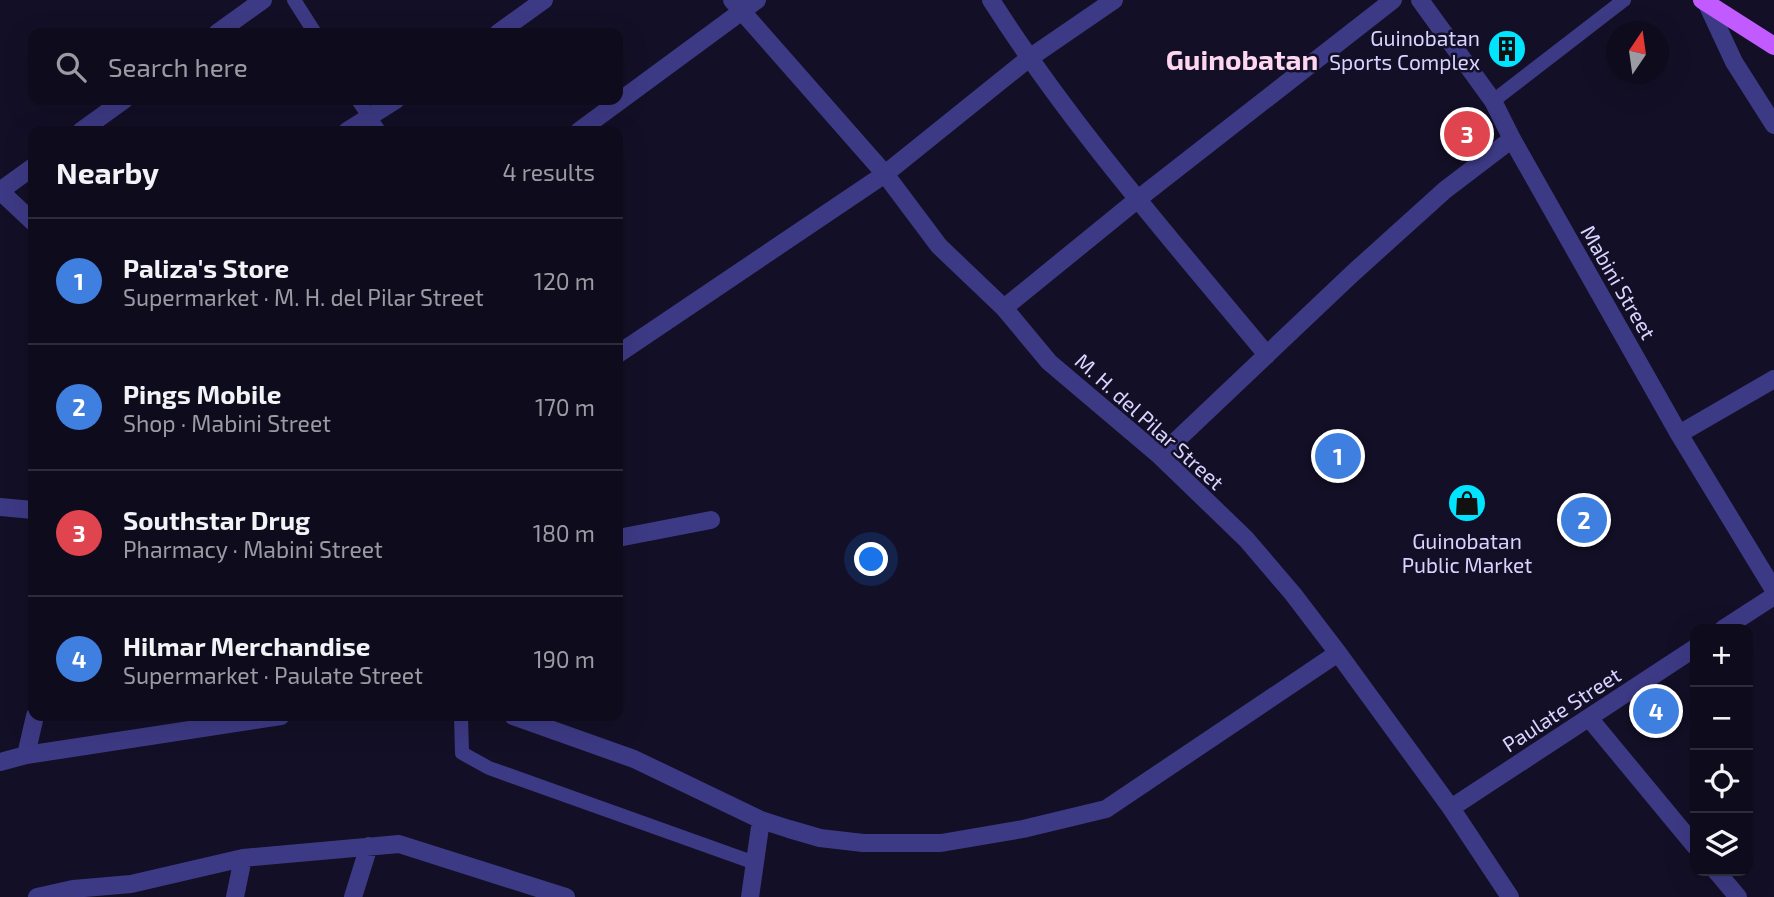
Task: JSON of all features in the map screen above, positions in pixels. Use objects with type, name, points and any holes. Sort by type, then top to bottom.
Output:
[{"type":"main road","points":[[1704,2],[1774,46]]},
{"type":"street","points":[[224,28],[263,0]]},
{"type":"street","points":[[505,28],[544,0]]},
{"type":"street","points":[[623,96],[736,5],[757,0]]},
{"type":"street","points":[[991,0],[1028,59],[1267,355]]},
{"type":"street","points":[[623,351],[885,174],[1028,59],[1114,0]]},
{"type":"street","points":[[1004,308],[1138,198],[1393,0]]},
{"type":"street","name":"Mabini Street","points":[[1420,0],[1493,101],[1679,434],[1774,590]]},
{"type":"street","points":[[1704,2],[1734,62],[1774,125]]},
{"type":"street","name":"M. H. del Pilar Street","points":[[736,5],[885,174],[939,246],[1004,308],[1049,362],[1160,456],[1246,539],[1338,653],[1451,808],[1510,897]]},
{"type":"street","points":[[88,126],[117,105]]},
{"type":"street","points":[[374,124],[391,105]]},
{"type":"street","points":[[585,126],[611,105]]},
{"type":"street","points":[[1160,456],[1445,190],[1512,139]]},
{"type":"street","points":[[28,171],[0,191],[28,217]]},
{"type":"street","points":[[1679,434],[1774,379]]},
{"type":"street","points":[[0,507],[28,510]]},
{"type":"street","points":[[623,537],[711,520]]},
{"type":"street","points":[[1731,624],[1774,596]]},
{"type":"street","name":"Paulate Street","points":[[1451,808],[1690,651]]},
{"type":"street","points":[[527,721],[634,759],[761,820],[831,839],[863,843],[941,843],[1023,829],[1106,809],[1338,653]]},
{"type":"street","points":[[1589,718],[1690,840]]},
{"type":"street","points":[[26,755],[34,721]]},
{"type":"street","points":[[0,762],[26,755],[248,721]]},
{"type":"street","points":[[750,897],[761,820]]},
{"type":"street","points":[[37,897],[73,889],[131,884],[243,858],[399,844],[566,897]]},
{"type":"street","points":[[353,897],[369,846]]},
{"type":"street","points":[[235,897],[243,858]]},
{"type":"street","points":[[1720,876],[1738,897]]},
{"type":"lane","points":[[294,0],[312,28]]},
{"type":"lane","points":[[1493,101],[1624,0]]},
{"type":"lane","points":[[361,105],[374,124]]},
{"type":"lane","points":[[461,721],[462,753],[489,768],[755,863]]},
{"type":"place","name":"Guinobatan Sports Complex","points":[[1507,49]]},
{"type":"place","name":"Southstar Drug","points":[[1467,134]]},
{"type":"place","name":"Paliza's Store","points":[[1338,456]]},
{"type":"place","name":"Guinobatan Public Market","points":[[1467,503]]},
{"type":"place","name":"Pings Mobile","points":[[1584,520]]},
{"type":"place","name":"Hilmar Merchandise","points":[[1656,711]]},
{"type":"district","name":"Guinobatan","points":[[1242,59]]}]
